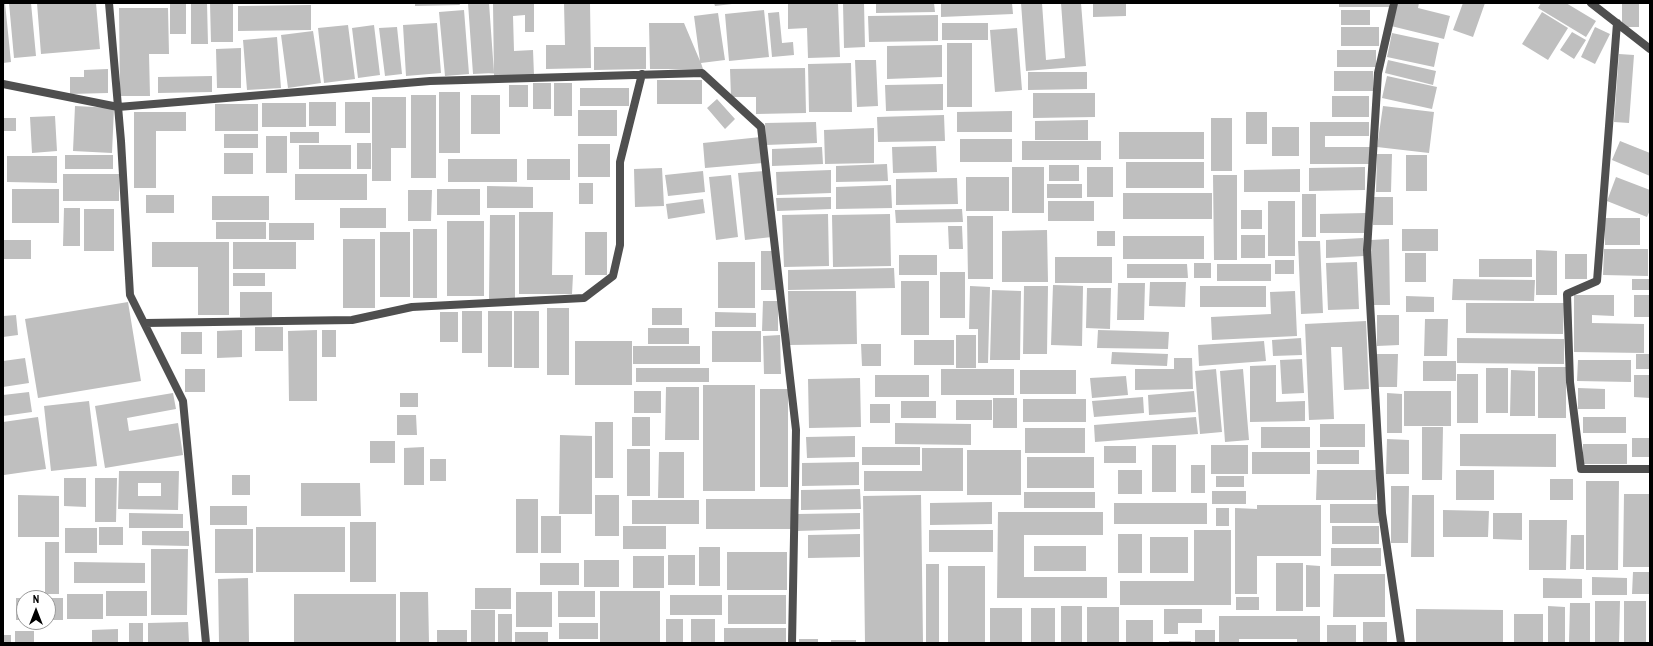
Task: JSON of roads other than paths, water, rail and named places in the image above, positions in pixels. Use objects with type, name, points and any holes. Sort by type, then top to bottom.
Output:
[{"type":"street","points":[[109,3],[118,107],[130,294],[183,402],[206,643]]},
{"type":"street","points":[[1394,3],[1378,73],[1367,250],[1382,513],[1401,643]]},
{"type":"street","points":[[1591,3],[1650,49]]},
{"type":"street","points":[[1617,23],[1597,281],[1567,294],[1570,382],[1581,469],[1650,469]]},
{"type":"street","points":[[3,84],[118,107],[430,81],[702,73],[761,126],[796,430],[792,643]]},
{"type":"street","points":[[144,324],[352,320],[412,307],[584,298],[613,276],[620,245],[620,162],[642,74]]}]
